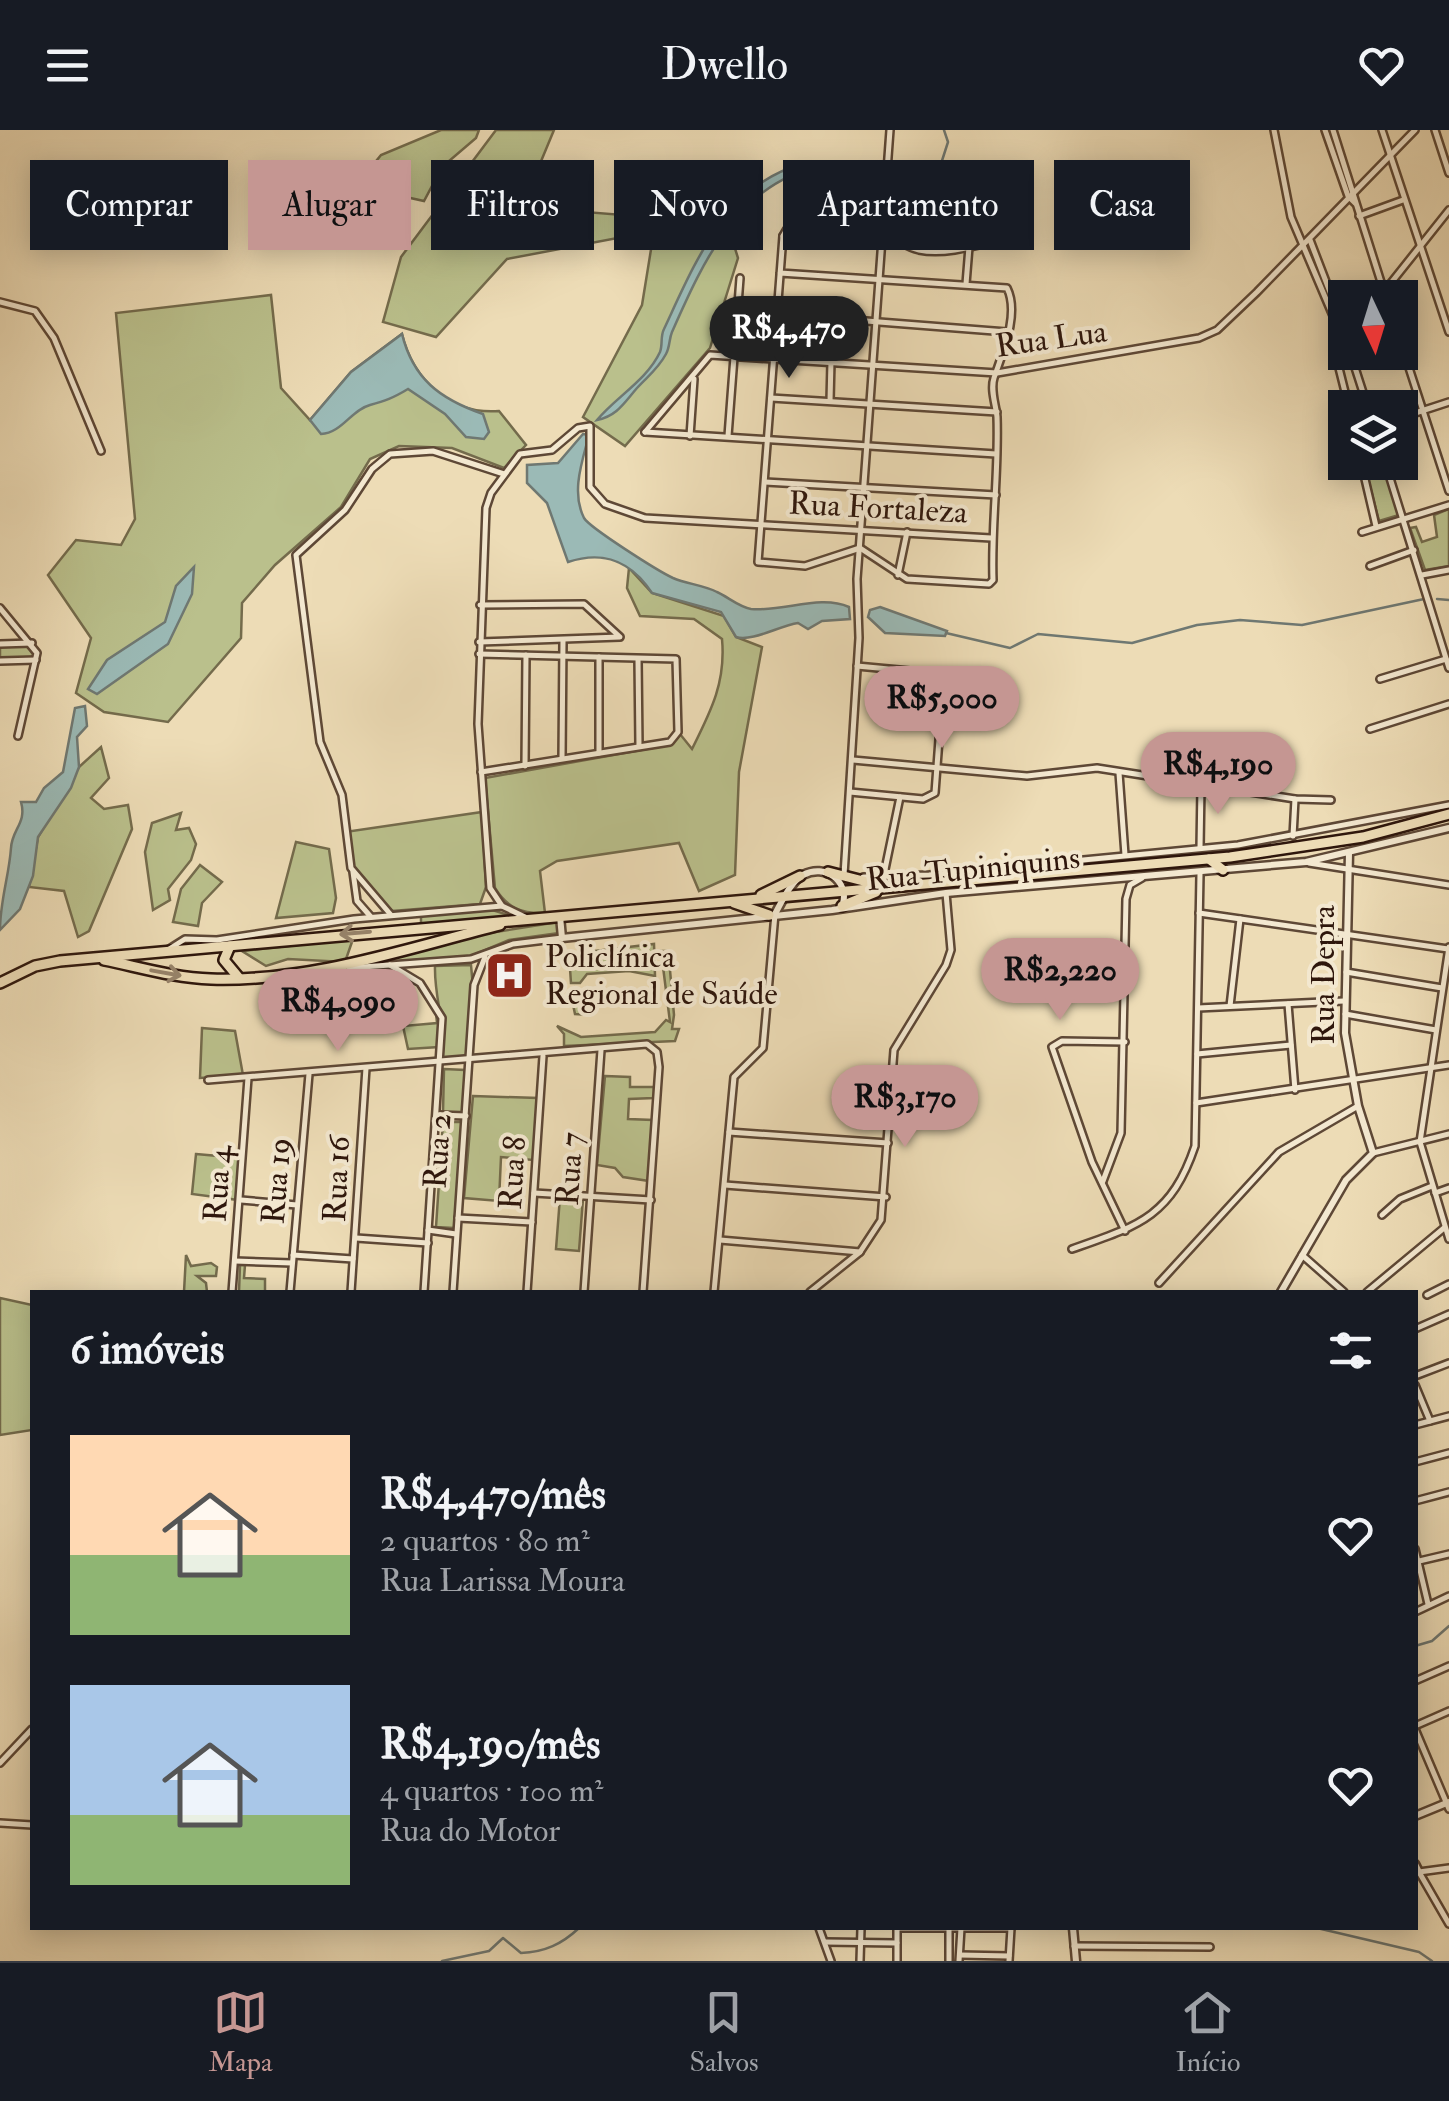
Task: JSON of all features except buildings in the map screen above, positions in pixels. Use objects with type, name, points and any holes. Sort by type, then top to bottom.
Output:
[{"type":"main road","points":[[828,872],[886,883],[947,887],[1057,872],[1209,859],[1362,837],[1449,814]]},
{"type":"main road","points":[[1209,859],[1223,870]]},
{"type":"main road","points":[[754,898],[800,876]]},
{"type":"main road","points":[[0,983],[36,966],[94,958],[729,902],[845,891],[886,883]]},
{"type":"main road","points":[[841,908],[886,883]]},
{"type":"main road","points":[[729,902],[772,915]]},
{"type":"main road","points":[[94,958],[192,977],[239,978],[334,969],[525,919]]},
{"type":"main road","points":[[230,946],[224,960],[239,978]]},
{"type":"street","points":[[888,160],[890,130]]},
{"type":"street","points":[[1274,130],[1289,210],[1328,303]]},
{"type":"street","points":[[1325,130],[1355,202],[1378,280]]},
{"type":"street","points":[[1333,130],[1351,194]]},
{"type":"street","points":[[1382,130],[1449,332]]},
{"type":"street","name":"Rua Lua","points":[[694,377],[710,355],[997,373],[1206,336],[1217,330],[1415,130]]},
{"type":"street","points":[[1435,130],[1449,173]]},
{"type":"street","points":[[1359,216],[1404,200]]},
{"type":"street","points":[[1395,280],[1449,210]]},
{"type":"street","points":[[1299,233],[1309,239],[1328,293]]},
{"type":"street","points":[[783,236],[758,562],[806,566],[860,548]]},
{"type":"street","points":[[845,874],[860,548],[881,250]]},
{"type":"street","points":[[966,284],[969,250]]},
{"type":"street","points":[[780,273],[1000,286],[1011,297],[1008,332],[992,382],[998,454],[991,538],[993,580],[989,584],[898,575],[860,548]]},
{"type":"street","points":[[728,436],[740,278]]},
{"type":"street","points":[[0,302],[34,312],[54,338],[100,451]]},
{"type":"street","points":[[777,314],[1008,332]]},
{"type":"street","points":[[830,401],[831,362]]},
{"type":"street","points":[[1410,370],[1449,491]]},
{"type":"street","points":[[694,377],[645,432],[998,454]]},
{"type":"street","points":[[690,436],[694,377]]},
{"type":"street","points":[[771,398],[997,412]]},
{"type":"street","points":[[1418,412],[1449,402]]},
{"type":"street","name":"Rua Fortaleza","points":[[505,472],[523,451],[556,448],[586,425],[593,434],[588,463],[590,487],[605,504],[645,518],[991,538]]},
{"type":"street","points":[[371,917],[357,901],[342,796],[320,742],[296,555],[345,510],[372,468],[390,454],[434,451],[505,472],[486,508],[479,642],[480,772],[490,888],[502,906],[525,919]]},
{"type":"street","points":[[1365,480],[1376,526]]},
{"type":"street","points":[[1390,480],[1449,668]]},
{"type":"street","points":[[765,482],[996,495]]},
{"type":"street","points":[[1362,532],[1449,505]]},
{"type":"street","points":[[898,575],[907,532]]},
{"type":"street","points":[[1370,566],[1414,550]]},
{"type":"street","points":[[1422,574],[1449,570]]},
{"type":"street","points":[[479,642],[619,639],[618,632],[584,604],[480,605]]},
{"type":"street","points":[[0,608],[32,643],[36,660],[18,736]]},
{"type":"street","points":[[562,760],[563,641]]},
{"type":"street","points":[[0,644],[32,643]]},
{"type":"street","points":[[480,654],[676,660],[678,732],[670,742],[480,772]]},
{"type":"street","points":[[525,766],[526,656]]},
{"type":"street","points":[[599,754],[600,657]]},
{"type":"street","points":[[638,659],[640,746]]},
{"type":"street","points":[[1380,680],[1446,659]]},
{"type":"street","points":[[0,661],[36,660]]},
{"type":"street","points":[[850,792],[931,796],[938,768],[943,686],[940,676],[857,666]]},
{"type":"street","points":[[1370,729],[1449,704]]},
{"type":"street","points":[[853,760],[1027,776],[1082,768],[1295,799],[1331,800]]},
{"type":"street","points":[[1119,772],[1125,855]]},
{"type":"street","points":[[1200,848],[1201,785]]},
{"type":"street","points":[[900,797],[886,883],[1293,836],[1449,805]]},
{"type":"street","points":[[1293,836],[1295,799]]},
{"type":"street","points":[[1306,862],[1449,828]]},
{"type":"street","name":"Rua Depra","points":[[1350,854],[1344,1014],[1358,1106],[1373,1154]]},
{"type":"street","name":"Rua Tupiniquins","points":[[562,938],[841,908],[947,887],[1200,874],[1306,862],[1449,885]]},
{"type":"street","points":[[1039,865],[1057,872]]},
{"type":"street","points":[[353,872],[390,915]]},
{"type":"street","points":[[716,1290],[734,1077],[764,1044],[772,915],[800,876],[828,872],[845,891],[841,908]]},
{"type":"street","points":[[1072,1249],[1125,1231],[1162,1210],[1173,1198],[1196,1146],[1200,874]]},
{"type":"street","points":[[1103,1181],[1120,1133],[1126,900],[1130,885],[1142,878]]},
{"type":"street","points":[[812,1290],[860,1252],[878,1229],[886,1197],[894,1050],[949,957],[947,887]]},
{"type":"street","points":[[482,906],[490,888]]},
{"type":"street","points":[[166,951],[185,939],[217,940],[410,912],[502,906]]},
{"type":"street","points":[[410,912],[415,928]]},
{"type":"street","points":[[1198,913],[1449,948],[1420,1142],[1449,1238]]},
{"type":"street","points":[[334,969],[485,956],[513,944],[562,938],[560,916]]},
{"type":"street","points":[[1230,1006],[1240,918]]},
{"type":"street","name":"Rua 2","points":[[453,1290],[474,985],[485,956]]},
{"type":"street","points":[[390,965],[428,991],[442,1018],[424,1290]]},
{"type":"street","points":[[1344,972],[1442,988]]},
{"type":"street","points":[[1197,1008],[1344,1001]]},
{"type":"street","points":[[1288,1004],[1295,1090]]},
{"type":"street","points":[[1344,1014],[1436,1030]]},
{"type":"street","points":[[1125,1042],[1058,1042],[1052,1047],[1125,1231]]},
{"type":"street","points":[[208,1080],[544,1056],[647,1044],[657,1052],[659,1068],[643,1290]]},
{"type":"street","points":[[1197,1054],[1291,1045]]},
{"type":"street","name":"Rua 7","points":[[584,1290],[602,1050]]},
{"type":"street","name":"Rua 8","points":[[527,1290],[544,1056]]},
{"type":"street","points":[[1196,1103],[1449,1066]]},
{"type":"street","name":"Rua 16","points":[[350,1290],[366,1068]]},
{"type":"street","name":"Rua 19","points":[[290,1290],[309,1074]]},
{"type":"street","name":"Rua 4","points":[[232,1290],[248,1078]]},
{"type":"street","points":[[1159,1283],[1280,1152],[1358,1106]]},
{"type":"street","points":[[438,1115],[466,1116]]},
{"type":"street","points":[[729,1132],[888,1143]]},
{"type":"street","points":[[1282,1290],[1346,1180],[1373,1154],[1449,1134]]},
{"type":"street","points":[[726,1186],[886,1197]]},
{"type":"street","points":[[1382,1215],[1400,1199],[1449,1188]]},
{"type":"street","points":[[534,1193],[651,1200]]},
{"type":"street","points":[[239,1200],[297,1205]]},
{"type":"street","points":[[458,1218],[532,1222]]},
{"type":"street","points":[[1368,1290],[1444,1228]]},
{"type":"street","points":[[428,1230],[456,1234]]},
{"type":"street","points":[[356,1238],[428,1244]]},
{"type":"street","points":[[720,1240],[860,1252]]},
{"type":"street","points":[[293,1254],[353,1259]]},
{"type":"street","points":[[1302,1255],[1342,1290]]},
{"type":"street","points":[[235,1261],[292,1263]]},
{"type":"street","points":[[1427,1295],[1449,1284]]},
{"type":"street","points":[[1418,1328],[1449,1314]]},
{"type":"street","points":[[1418,1375],[1449,1364]]},
{"type":"street","points":[[1418,1392],[1430,1421]]},
{"type":"street","points":[[1418,1424],[1449,1416]]},
{"type":"street","points":[[1418,1461],[1449,1453]]},
{"type":"street","points":[[1418,1500],[1449,1492]]},
{"type":"street","points":[[1418,1561],[1449,1554]]},
{"type":"street","points":[[1418,1565],[1428,1604]]},
{"type":"street","points":[[1418,1610],[1449,1596]]},
{"type":"street","points":[[1418,1680],[1449,1666]]},
{"type":"street","points":[[1418,1726],[1449,1711]]},
{"type":"street","points":[[0,1764],[30,1731]]},
{"type":"street","points":[[1418,1735],[1448,1805],[1418,1815]]},
{"type":"street","points":[[0,1823],[30,1825]]},
{"type":"street","points":[[1418,1870],[1449,1868]]},
{"type":"street","points":[[1418,1873],[1446,1912],[1449,1924]]},
{"type":"street","points":[[820,1930],[831,1961]]},
{"type":"street","points":[[860,1930],[860,1961]]},
{"type":"street","points":[[896,1961],[897,1930]]},
{"type":"street","points":[[948,1961],[949,1930]]},
{"type":"street","points":[[958,1930],[959,1958],[1009,1959],[1011,1930]]},
{"type":"street","points":[[1073,1930],[1076,1961]]},
{"type":"street","points":[[825,1942],[897,1943]]},
{"type":"street","points":[[1074,1946],[1210,1947]]},
{"type":"street","points":[[1157,1961],[1158,1948]]},
{"type":"green space","points":[[441,130],[479,130],[476,138],[450,160],[431,160],[431,188],[424,201],[411,198],[411,160],[377,160]]},
{"type":"green space","points":[[496,130],[554,130],[542,160],[474,160]]},
{"type":"green space","points":[[594,213],[614,214],[614,239],[594,242]]},
{"type":"green space","points":[[431,217],[431,250],[554,250],[507,259],[436,337],[383,322],[401,257],[411,250],[411,244]]},
{"type":"green space","points":[[651,250],[735,250],[738,258],[710,348],[625,446],[583,417],[642,305]]},
{"type":"green space","points":[[271,295],[281,388],[310,420],[351,372],[402,334],[415,366],[436,391],[465,407],[499,411],[526,445],[504,468],[452,448],[399,446],[370,459],[341,507],[275,565],[242,603],[241,638],[168,722],[104,712],[76,693],[91,638],[48,575],[76,540],[121,545],[135,519],[116,313]]},
{"type":"green space","points":[[1368,480],[1388,480],[1399,515],[1379,521]]},
{"type":"green space","points":[[1449,509],[1449,566],[1425,570],[1410,528],[1416,527],[1422,542],[1437,537],[1434,515]]},
{"type":"green space","points":[[629,568],[652,593],[724,616],[736,637],[762,647],[739,772],[735,875],[699,891],[679,843],[557,861],[540,871],[545,913],[522,911],[510,905],[495,888],[485,778],[669,745],[680,734],[692,749],[716,696],[722,669],[722,639],[694,619],[640,616],[627,588]]},
{"type":"green space","points":[[31,646],[37,653],[34,658],[0,659],[0,647]]},
{"type":"green space","points":[[101,747],[109,778],[91,798],[104,809],[128,805],[132,829],[89,931],[78,937],[64,891],[29,887],[38,837],[79,767]]},
{"type":"green space","points":[[482,812],[486,887],[480,904],[392,911],[353,872],[345,832]]},
{"type":"green space","points":[[181,813],[176,830],[189,828],[196,844],[191,860],[168,889],[170,900],[153,910],[145,852],[152,823]]},
{"type":"green space","points":[[296,842],[329,849],[336,898],[333,913],[276,918]]},
{"type":"green space","points":[[200,865],[222,882],[202,903],[198,926],[173,922],[181,889]]},
{"type":"green space","points":[[489,909],[518,918],[421,925],[421,916]]},
{"type":"green space","points":[[558,922],[559,933],[509,940],[471,956],[373,963],[477,935]]},
{"type":"green space","points":[[353,939],[345,962],[288,959],[266,966],[242,951]]},
{"type":"green space","points":[[654,944],[655,976],[629,971],[587,974],[580,983],[571,983],[569,954]]},
{"type":"green space","points":[[661,951],[666,951],[669,959],[672,1029],[679,1029],[675,1041],[564,1046],[564,1034],[557,1026],[581,1037],[655,1032],[666,1020],[670,1022]]},
{"type":"green space","points":[[471,965],[474,998],[466,1060],[442,1060],[435,966]]},
{"type":"green space","points":[[338,971],[349,975],[333,982],[332,993],[326,990],[325,997],[317,1000],[316,1014],[312,1013],[306,979]]},
{"type":"green space","points":[[367,973],[389,975],[392,1018],[348,1022],[347,1011],[356,1010],[353,993],[368,981]]},
{"type":"green space","points":[[575,988],[586,1001],[590,991],[594,992],[591,1015],[575,1014],[571,995]]},
{"type":"green space","points":[[436,1013],[441,1023],[439,1047],[408,1049],[403,1026],[437,1023]]},
{"type":"green space","points":[[202,1028],[235,1031],[243,1075],[200,1078]]},
{"type":"green space","points":[[444,1069],[465,1070],[463,1114],[443,1112]]},
{"type":"green space","points":[[605,1076],[630,1077],[630,1087],[654,1087],[654,1098],[629,1099],[628,1119],[653,1120],[649,1181],[623,1177],[615,1168],[597,1165]]},
{"type":"green space","points":[[473,1096],[538,1098],[533,1160],[501,1157],[499,1201],[464,1198]]},
{"type":"green space","points":[[443,1122],[463,1122],[454,1228],[436,1227]]},
{"type":"green space","points":[[196,1154],[240,1158],[238,1200],[192,1194]]},
{"type":"green space","points":[[560,1197],[583,1199],[579,1251],[556,1249]]},
{"type":"green space","points":[[186,1255],[191,1266],[211,1263],[217,1267],[216,1276],[197,1276],[206,1283],[207,1290],[184,1290]]},
{"type":"green space","points":[[240,1265],[245,1265],[244,1278],[265,1279],[265,1290],[239,1290]]},
{"type":"green space","points":[[0,1298],[30,1305],[30,1430],[0,1435]]},
{"type":"water","points":[[783,171],[783,180],[763,193],[763,182]]},
{"type":"water","points":[[712,250],[660,364],[620,408],[597,420],[654,362],[663,332],[701,254]]},
{"type":"water","points":[[402,334],[413,363],[431,385],[454,402],[483,414],[489,432],[484,439],[466,437],[445,414],[408,389],[363,408],[328,433],[321,434],[310,420],[351,372]]},
{"type":"water","points":[[583,434],[589,435],[579,477],[580,508],[584,518],[611,540],[673,578],[712,590],[747,608],[838,603],[849,607],[850,619],[822,621],[808,629],[798,623],[750,637],[736,637],[721,612],[652,593],[635,573],[616,561],[593,557],[568,562],[547,503],[527,483],[527,465],[558,463]]},
{"type":"water","points":[[194,567],[192,594],[168,644],[97,694],[88,689],[107,660],[165,622],[176,586]]},
{"type":"water","points":[[880,607],[947,631],[945,636],[885,633],[868,617],[870,610]]},
{"type":"water","points":[[85,706],[87,726],[77,737],[79,767],[71,788],[38,837],[33,876],[20,909],[0,930],[12,841],[22,815],[21,802],[36,802],[44,788],[63,772],[75,708]]},
{"type":"waterway","points":[[942,160],[948,142],[944,130]]},
{"type":"waterway","points":[[946,633],[1010,648],[1038,634],[1132,643],[1197,625],[1240,620],[1302,625],[1424,599]]},
{"type":"waterway","points":[[1437,599],[1449,600]]},
{"type":"waterway","points":[[1418,1645],[1432,1641],[1449,1626]]},
{"type":"waterway","points":[[442,1961],[489,1951],[503,1938],[521,1953],[538,1951],[560,1943],[576,1930]]},
{"type":"waterway","points":[[1326,1930],[1419,1952],[1432,1961]]},
{"type":"place","name":"Policlínica Regional de Saúde","points":[[510,975]]}]
